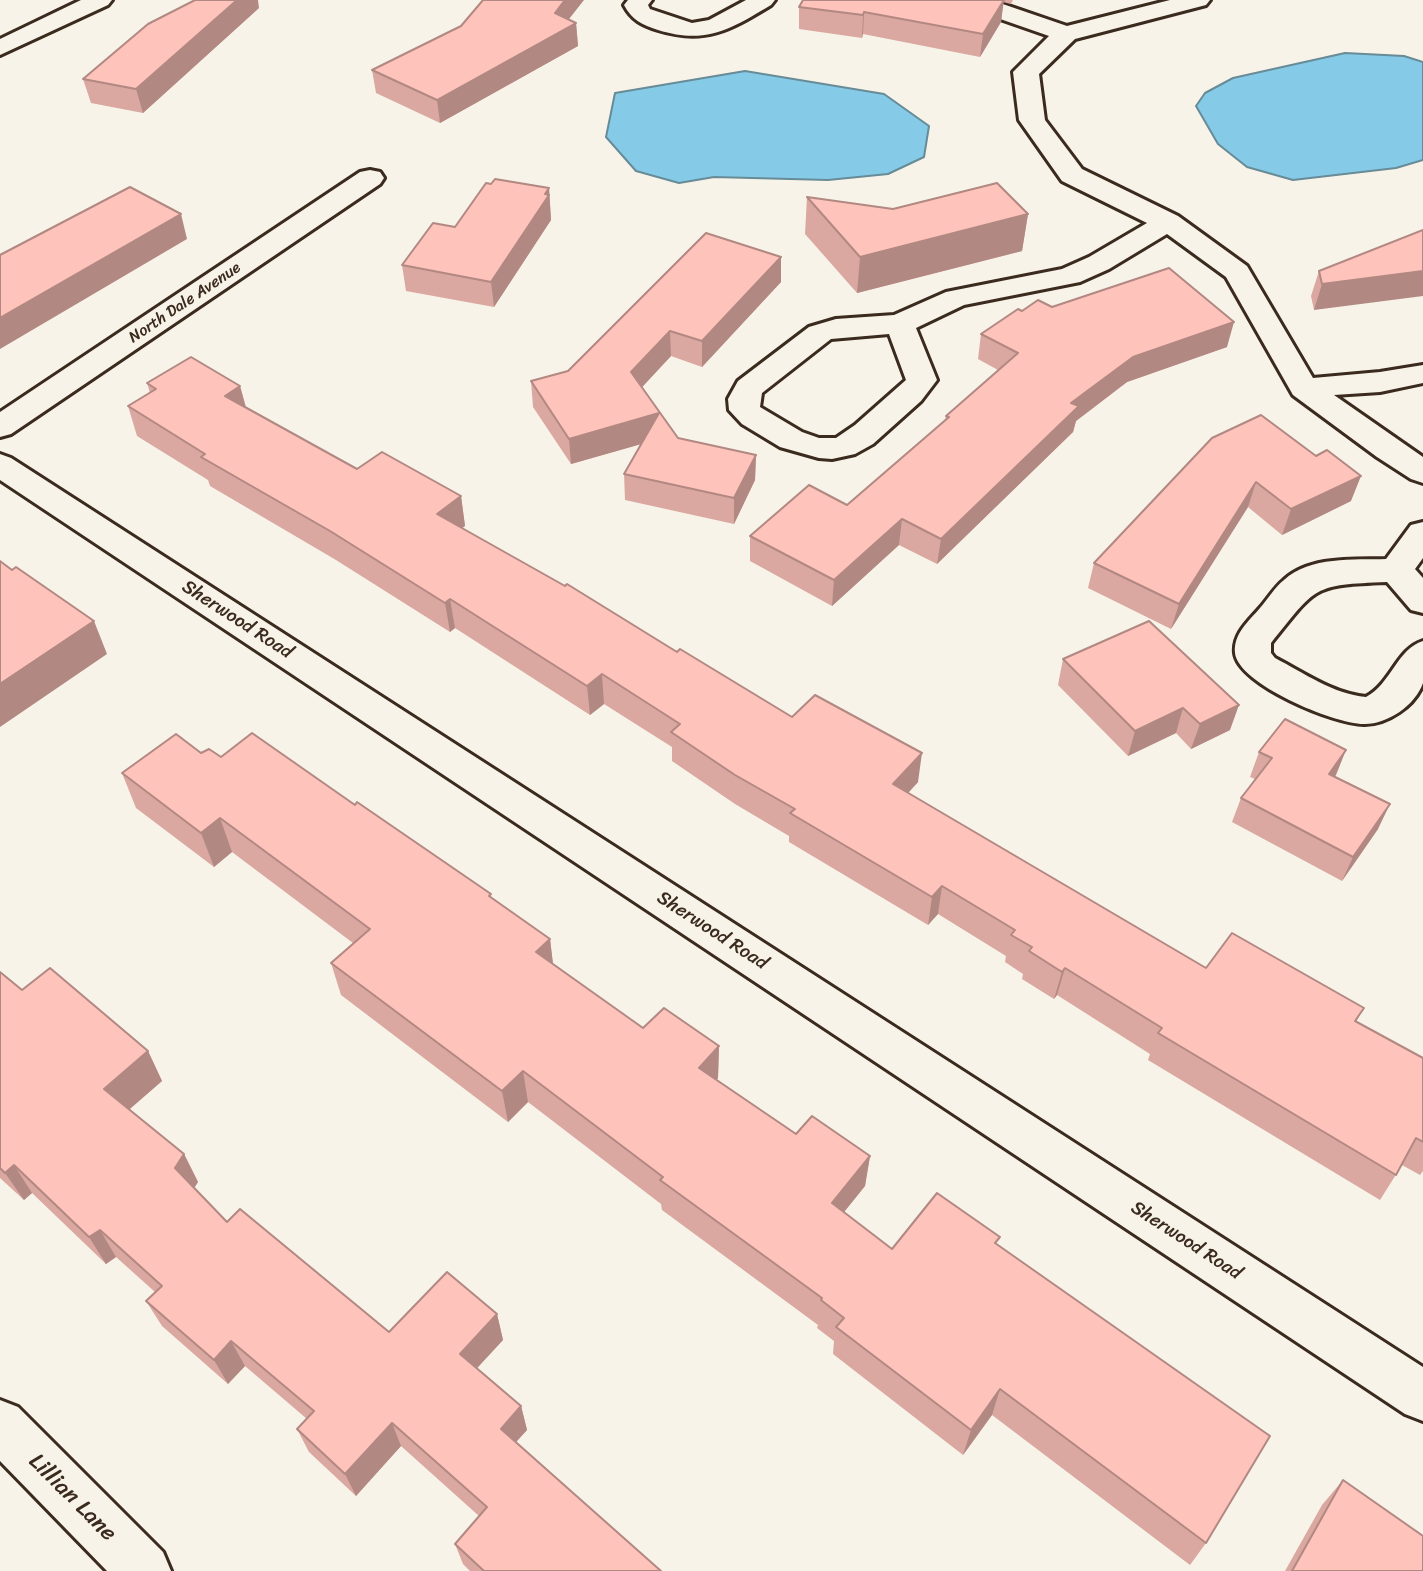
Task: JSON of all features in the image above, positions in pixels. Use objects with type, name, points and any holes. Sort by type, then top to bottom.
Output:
[{"type":"street","points":[[0,48],[100,0]]},
{"type":"street","points":[[640,0],[636,5],[641,15],[687,32],[704,32],[716,27],[763,0]]},
{"type":"street","points":[[968,0],[1066,34]]},
{"type":"street","points":[[1198,0],[1066,34],[1026,72],[1032,120],[1072,175],[1168,222],[1237,272],[1304,388],[1388,450],[1423,472]]},
{"type":"street","name":"North Dale Avenue","points":[[0,427],[370,178]]},
{"type":"street","points":[[900,324],[922,380],[915,391],[857,439],[842,447],[805,445],[757,422],[745,411],[744,399],[749,388],[820,332],[836,328],[900,324],[956,298],[1069,276],[1100,263],[1168,222]]},
{"type":"street","points":[[1304,388],[1380,382],[1423,374]]},
{"type":"street","name":"Sherwood Road","points":[[0,465],[1423,1396]]},
{"type":"street","points":[[1396,570],[1423,533]]},
{"type":"street","points":[[1396,570],[1423,601]]},
{"type":"street","points":[[1396,570],[1339,572],[1318,576],[1297,587],[1253,641],[1253,656],[1262,667],[1344,709],[1360,712],[1378,708],[1391,698],[1423,654]]},
{"type":"street","name":"Lillian Lane","points":[[0,1425],[144,1571]]},
{"type":"water","points":[[1345,53],[1404,56],[1423,62],[1423,160],[1396,168],[1293,180],[1247,167],[1218,144],[1196,106],[1205,93],[1233,78]]},
{"type":"water","points":[[745,71],[884,94],[929,126],[924,157],[888,174],[828,180],[714,177],[679,183],[636,171],[606,137],[615,93]]},
{"type":"building","points":[[195,0],[237,0],[136,89],[83,79],[148,24]]},
{"type":"building","points":[[483,0],[565,0],[555,13],[576,23],[437,100],[372,70],[461,26]]},
{"type":"building","points":[[803,0],[1004,0],[983,34],[864,12],[863,15],[799,7]]},
{"type":"building","points":[[495,179],[549,188],[545,194],[549,195],[491,282],[402,265],[433,223],[455,227],[486,183],[491,184]]},
{"type":"building","points":[[997,183],[1028,214],[860,257],[807,197],[893,209]]},
{"type":"building","points":[[130,187],[181,214],[0,318],[0,255]]},
{"type":"building","points":[[1423,230],[1423,271],[1322,284],[1319,271]]},
{"type":"building","points":[[706,233],[781,257],[702,341],[670,331],[631,372],[678,438],[756,455],[734,498],[624,474],[659,413],[569,439],[531,381],[568,371]]},
{"type":"building","points":[[1169,268],[1234,322],[1133,357],[1071,403],[1079,406],[941,539],[902,519],[834,580],[750,536],[809,485],[847,505],[1018,353],[981,334],[1018,309],[1022,311],[1038,300],[1052,307]]},
{"type":"building","points":[[191,357],[240,386],[225,396],[357,469],[382,452],[461,496],[437,514],[565,586],[567,584],[677,652],[680,649],[792,717],[815,695],[922,753],[893,784],[1206,968],[1232,933],[1364,1008],[1355,1021],[1423,1058],[1423,1142],[1416,1138],[1396,1175],[1158,1033],[1162,1028],[1065,968],[1062,972],[1029,951],[1032,947],[1011,935],[1015,930],[942,886],[932,897],[790,813],[795,809],[735,775],[671,732],[680,724],[602,674],[587,686],[450,599],[445,603],[330,531],[201,457],[205,454],[128,406],[156,389],[147,383]]},
{"type":"building","points":[[1261,415],[1316,456],[1327,450],[1361,476],[1291,509],[1256,482],[1179,604],[1094,563],[1212,438]]},
{"type":"building","points":[[0,561],[12,570],[16,567],[94,621],[0,684]]},
{"type":"building","points":[[1149,621],[1239,705],[1200,724],[1183,708],[1135,731],[1063,659]]},
{"type":"building","points":[[1285,719],[1346,750],[1329,774],[1390,804],[1353,857],[1241,798],[1272,758],[1259,752]]},
{"type":"building","points":[[252,733],[355,805],[357,802],[491,894],[489,896],[550,939],[536,952],[643,1028],[664,1008],[719,1046],[699,1068],[796,1134],[812,1116],[870,1156],[832,1203],[892,1249],[937,1193],[1000,1237],[995,1243],[1270,1436],[1206,1543],[1000,1389],[971,1430],[836,1327],[844,1318],[821,1300],[822,1298],[660,1180],[663,1177],[523,1071],[502,1091],[331,963],[370,929],[220,818],[201,833],[122,773],[176,734],[201,753],[209,749],[221,757]]},
{"type":"building","points":[[50,968],[148,1051],[104,1089],[184,1154],[175,1168],[227,1222],[240,1209],[389,1332],[447,1272],[497,1314],[460,1354],[521,1406],[501,1429],[661,1571],[484,1571],[455,1544],[487,1507],[392,1423],[345,1474],[297,1429],[314,1411],[231,1341],[214,1360],[146,1301],[162,1286],[100,1230],[89,1237],[14,1165],[5,1173],[0,1168],[0,972],[22,990]]},
{"type":"building","points":[[1343,1480],[1423,1536],[1423,1571],[1292,1571]]}]
